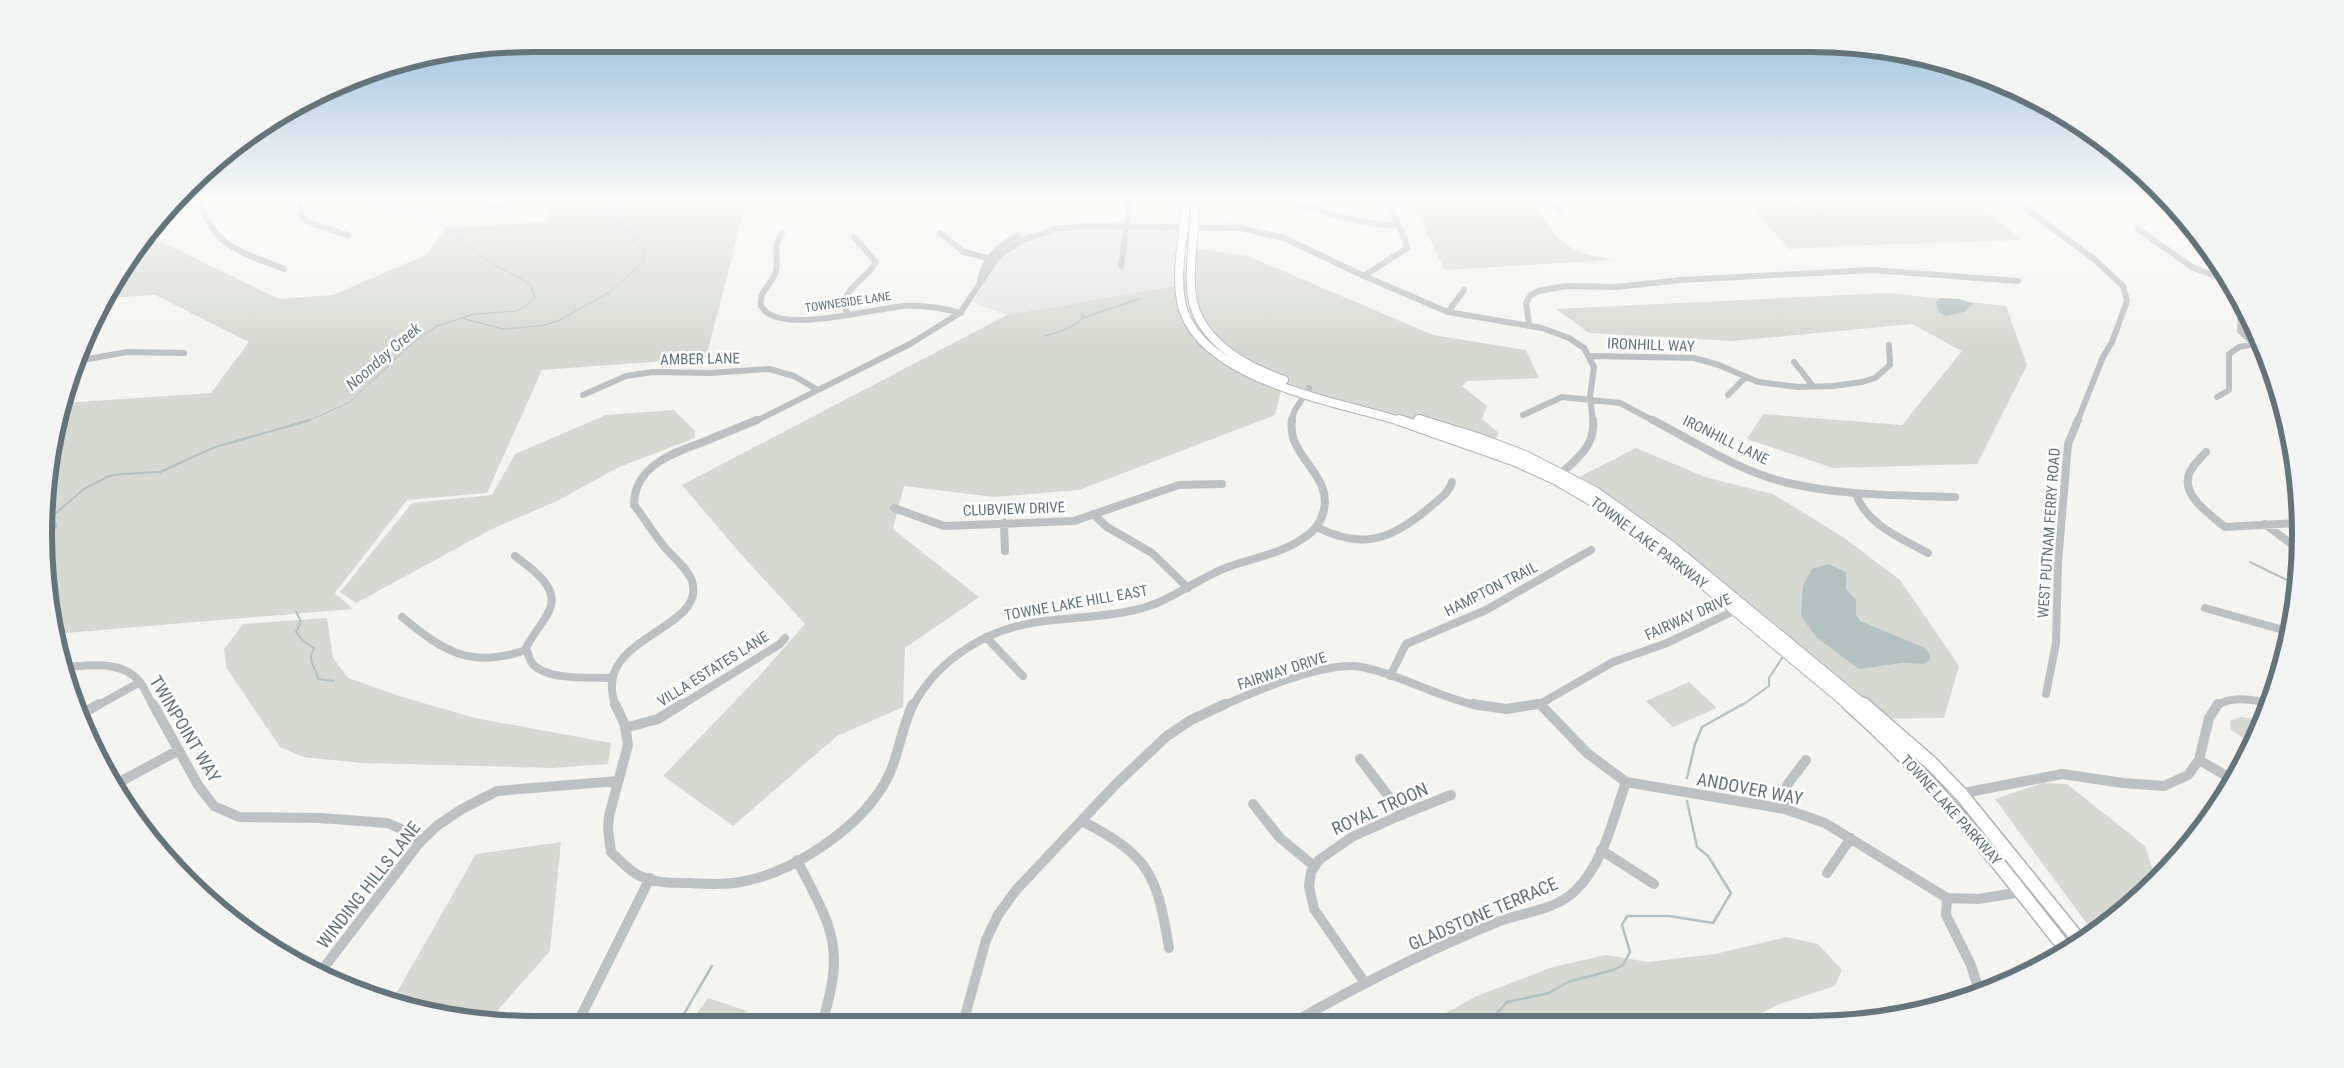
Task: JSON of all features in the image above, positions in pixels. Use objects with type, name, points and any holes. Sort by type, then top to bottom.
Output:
[{"type":"main road","name":"TOWNE LAKE PARKWAY","points":[[1182,249],[1180,293],[1183,312],[1192,331],[1214,352],[1251,374],[1479,438],[1539,462],[1635,529],[1740,608],[1896,732],[1931,763],[1961,794],[2076,935]]},
{"type":"main road","name":"TOWNE LAKE PARKWAY","points":[[1194,249],[1191,290],[1196,315],[1211,336],[1238,358],[1258,369],[1308,390]]},
{"type":"main road","name":"TOWNE LAKE PARKWAY","points":[[1740,608],[1883,735],[1943,797],[2022,892],[2062,944]]},
{"type":"street","points":[[236,249],[284,269]]},
{"type":"street","name":"TOWNESIDE LANE","points":[[774,249],[777,265],[761,299],[764,310],[772,316],[792,320],[895,307],[918,306],[940,307],[961,312]]},
{"type":"street","points":[[848,314],[844,304],[847,292],[870,274],[876,262],[864,249]]},
{"type":"street","points":[[960,249],[964,252],[996,259]]},
{"type":"street","name":"TOWNE LAKE HILL EAST","points":[[980,281],[981,271],[988,258],[998,249]]},
{"type":"street","name":"TOWNE LAKE HILL EAST","points":[[1008,249],[996,259],[961,312],[910,344],[740,428],[666,456],[646,472],[637,486],[634,505],[688,573],[693,584],[692,594],[684,612],[676,620],[632,647],[622,658],[612,678],[611,699],[625,728],[628,744],[608,826],[611,852],[638,875],[668,883],[729,883],[753,879],[797,860],[866,809],[883,788],[914,702],[925,685],[951,660],[986,637],[1016,626],[1136,610],[1168,599],[1228,567],[1283,549],[1311,533],[1316,527]]},
{"type":"street","points":[[1122,266],[1124,249]]},
{"type":"street","name":"TOWNE LAKE HILL EAST","points":[[1307,249],[1448,312],[1474,318],[1529,324],[1569,338],[1584,348],[1590,356]]},
{"type":"street","points":[[1364,276],[1405,249]]},
{"type":"street","name":"WEST PUTNAM FERRY ROAD","points":[[2046,694],[2056,643],[2058,562],[2068,444],[2103,357],[2112,342],[2127,300],[2123,286],[2080,249]]},
{"type":"street","points":[[2166,249],[2192,267],[2217,277]]},
{"type":"street","points":[[1529,324],[1526,303],[1531,295],[1549,288],[1565,286],[1616,287],[1701,279],[1872,270],[2018,281]]},
{"type":"street","points":[[1448,312],[1464,290]]},
{"type":"street","points":[[2240,318],[2238,326],[2240,332],[2251,341]]},
{"type":"street","points":[[2216,397],[2229,390],[2231,385],[2227,358],[2229,354],[2239,347],[2253,344]]},
{"type":"street","name":"IRONHILL WAY","points":[[1590,356],[1694,358],[1722,366],[1746,377],[1772,385],[1846,385],[1870,380],[1890,365],[1889,345]]},
{"type":"street","points":[[85,359],[127,352],[184,353]]},
{"type":"street","points":[[1558,476],[1586,450],[1592,438],[1594,428],[1591,398],[1594,367],[1590,356]]},
{"type":"street","points":[[1794,362],[1813,386]]},
{"type":"street","name":"AMBER LANE","points":[[583,394],[626,376],[653,372],[710,373],[769,369],[794,376],[818,390]]},
{"type":"street","points":[[1728,395],[1746,377]]},
{"type":"street","points":[[1308,390],[1294,411],[1290,424],[1292,435],[1298,448],[1313,467],[1324,486],[1326,502],[1323,516],[1316,527],[1328,535],[1350,540],[1380,538],[1392,534],[1416,519],[1450,489],[1452,482]]},
{"type":"street","name":"IRONHILL LANE","points":[[1523,415],[1562,397],[1591,398],[1620,403],[1639,411],[1747,469],[1787,483],[1856,494],[1955,497]]},
{"type":"street","points":[[2206,452],[2192,468],[2188,478],[2190,488],[2194,497],[2226,527],[2291,522]]},
{"type":"street","name":"CLUBVIEW DRIVE","points":[[894,508],[944,526],[1074,521],[1179,485],[1222,484]]},
{"type":"street","points":[[1856,494],[1862,509],[1867,514],[1886,528],[1928,553]]},
{"type":"street","points":[[1093,514],[1101,524],[1116,534],[1151,552],[1188,588]]},
{"type":"street","points":[[1004,523],[1005,551]]},
{"type":"street","points":[[2265,524],[2291,544]]},
{"type":"street","name":"HAMPTON TRAIL","points":[[1390,676],[1400,651],[1406,644],[1486,610],[1591,550]]},
{"type":"street","points":[[514,556],[550,588],[553,602],[550,611],[530,637],[526,650],[533,664],[545,673],[557,676],[612,678]]},
{"type":"street","name":"FAIRWAY DRIVE","points":[[965,1016],[984,946],[998,915],[1022,882],[1136,764],[1174,730],[1190,720],[1234,702],[1338,667],[1354,666],[1493,709],[1513,710],[1540,704],[1613,662],[1666,643],[1740,608]]},
{"type":"street","points":[[2205,608],[2282,630]]},
{"type":"street","points":[[402,618],[429,640],[456,652],[493,659],[512,656],[526,650]]},
{"type":"street","points":[[986,637],[1023,676]]},
{"type":"street","name":"VILLA ESTATES LANE","points":[[625,728],[658,719],[768,652],[785,638]]},
{"type":"street","name":"TWINPOINT WAY","points":[[71,667],[97,665],[117,667],[130,673],[140,682],[203,792],[214,806],[239,817],[320,818],[386,823],[404,830],[420,842]]},
{"type":"street","points":[[87,711],[140,682]]},
{"type":"street","points":[[1943,797],[2062,774],[2123,783],[2164,786],[2188,775],[2199,760],[2209,718],[2215,707],[2221,702],[2233,699],[2261,702]]},
{"type":"street","name":"ANDOVER WAY","points":[[1540,704],[1587,753],[1626,782],[1785,809],[1825,823],[1947,898]]},
{"type":"street","points":[[121,781],[180,750]]},
{"type":"street","points":[[1360,759],[1403,815]]},
{"type":"street","points":[[1785,809],[1786,785],[1806,760]]},
{"type":"street","points":[[2199,760],[2226,776]]},
{"type":"street","name":"WINDING HILLS LANE","points":[[325,968],[420,842],[438,825],[462,809],[497,791],[515,788],[618,781]]},
{"type":"street","name":"GLADSTONE TERRACE","points":[[1305,1016],[1366,983],[1501,920],[1544,908],[1562,901],[1575,892],[1590,876],[1626,782]]},
{"type":"street","name":"ROYAL TROON","points":[[1314,866],[1326,852],[1344,841],[1451,795]]},
{"type":"street","points":[[1253,804],[1260,816],[1289,849],[1314,866],[1310,872],[1310,896],[1314,909],[1366,983]]},
{"type":"street","points":[[1082,822],[1118,844],[1136,858],[1152,878],[1159,896],[1169,948]]},
{"type":"street","points":[[1827,873],[1851,838]]},
{"type":"street","points":[[1601,850],[1654,884]]},
{"type":"street","points":[[797,860],[830,928],[835,958],[824,1016]]},
{"type":"street","points":[[581,1016],[650,878]]},
{"type":"street","points":[[1978,985],[1970,963],[1946,915],[1947,898],[1978,899],[2022,892]]},
{"type":"shaded area","points":[[146,249],[175,249],[279,299],[333,295],[428,254],[431,249],[734,249],[706,358],[542,370],[487,493],[407,500],[335,593],[353,609],[63,633],[57,597],[52,534],[57,471],[71,403],[211,393],[249,342],[155,295],[115,297]]},
{"type":"shaded area","points":[[1008,249],[1190,249],[1181,285],[1007,315],[973,302],[982,287],[988,267]]},
{"type":"shaded area","points":[[1190,249],[1248,256],[1433,335],[1526,350],[1539,378],[1468,381],[1462,386],[1487,406],[1482,419],[1499,433],[1489,453],[1282,387],[1275,415],[1079,490],[994,497],[904,486],[893,529],[979,597],[905,648],[903,707],[837,736],[733,826],[663,776],[761,674],[805,624],[739,552],[682,485],[1007,315],[1181,285]]},
{"type":"shaded area","points":[[1435,249],[1574,249],[1613,260],[1445,270]]},
{"type":"shaded area","points":[[1888,293],[2006,306],[2027,365],[1977,464],[1833,468],[1747,439],[1763,414],[1902,425],[1962,351],[1912,324],[1732,341],[1589,333],[1556,309]]},
{"type":"shaded area","points":[[1938,298],[1960,299],[1973,304],[1964,312],[1946,316],[1939,312],[1936,302],[1940,299]]},
{"type":"shaded area","points":[[674,410],[695,431],[695,438],[619,467],[557,501],[494,528],[356,603],[340,592],[412,503],[492,495],[515,454],[606,415]]},
{"type":"shaded area","points":[[1636,448],[1705,477],[1773,494],[1843,537],[1900,580],[1959,666],[1944,718],[1857,719],[1761,632],[1666,554],[1566,484]]},
{"type":"shaded area","points":[[1828,564],[1846,572],[1846,589],[1856,600],[1856,615],[1860,621],[1925,648],[1930,654],[1930,660],[1924,664],[1901,663],[1859,669],[1816,637],[1801,616],[1803,586],[1812,569]]},
{"type":"shaded area","points":[[327,618],[333,658],[348,678],[399,696],[475,718],[611,743],[608,764],[553,768],[362,763],[303,757],[280,747],[226,667],[224,649],[243,624]]},
{"type":"shaded area","points":[[1689,682],[1717,708],[1673,727],[1646,701]]},
{"type":"shaded area","points":[[2241,717],[2255,719],[2245,739],[2231,730],[2230,721]]},
{"type":"shaded area","points":[[2043,783],[2067,784],[2145,846],[2153,871],[2127,896],[2089,926],[1995,799]]},
{"type":"shaded area","points":[[561,842],[550,951],[495,1013],[440,1006],[395,995],[476,854]]},
{"type":"shaded area","points":[[1786,937],[1818,944],[1842,970],[1835,986],[1780,1004],[1754,1016],[1440,1016],[1477,996],[1553,967],[1606,955],[1648,962],[1715,954]]},
{"type":"shaded area","points":[[708,998],[747,1011],[745,1016],[695,1016]]},
{"type":"waterway","points":[[462,318],[475,314],[517,311],[535,298],[530,284],[486,260],[472,249]]},
{"type":"waterway","name":"Noonday Creek","points":[[462,318],[502,329],[541,326],[558,321],[610,292],[643,262],[645,251],[642,249]]},
{"type":"waterway","points":[[1083,318],[1142,298]]},
{"type":"waterway","points":[[1045,336],[1072,326],[1081,320],[1084,315],[1081,313]]},
{"type":"waterway","name":"Noonday Creek","points":[[306,422],[350,402],[410,345],[437,326],[462,318]]},
{"type":"waterway","name":"Noonday Creek","points":[[53,515],[84,489],[109,476],[160,472],[215,447],[310,420]]},
{"type":"waterway","name":"Noonday Creek","points":[[52,529],[56,527],[56,523],[53,520]]},
{"type":"waterway","points":[[2250,562],[2289,581]]},
{"type":"waterway","points":[[296,611],[301,622],[296,632],[303,641],[314,648],[311,661],[318,679],[334,681]]},
{"type":"waterway","points":[[1741,706],[1769,686],[1769,678],[1782,658]]},
{"type":"waterway","points":[[1687,778],[1695,744],[1702,727],[1743,704]]},
{"type":"waterway","points":[[1494,1016],[1507,1002],[1549,993],[1568,982],[1613,970],[1623,965],[1630,952],[1622,925],[1627,916],[1669,916],[1713,923],[1731,893],[1708,856],[1697,847],[1687,801]]},
{"type":"waterway","points":[[683,1016],[712,966]]}]
